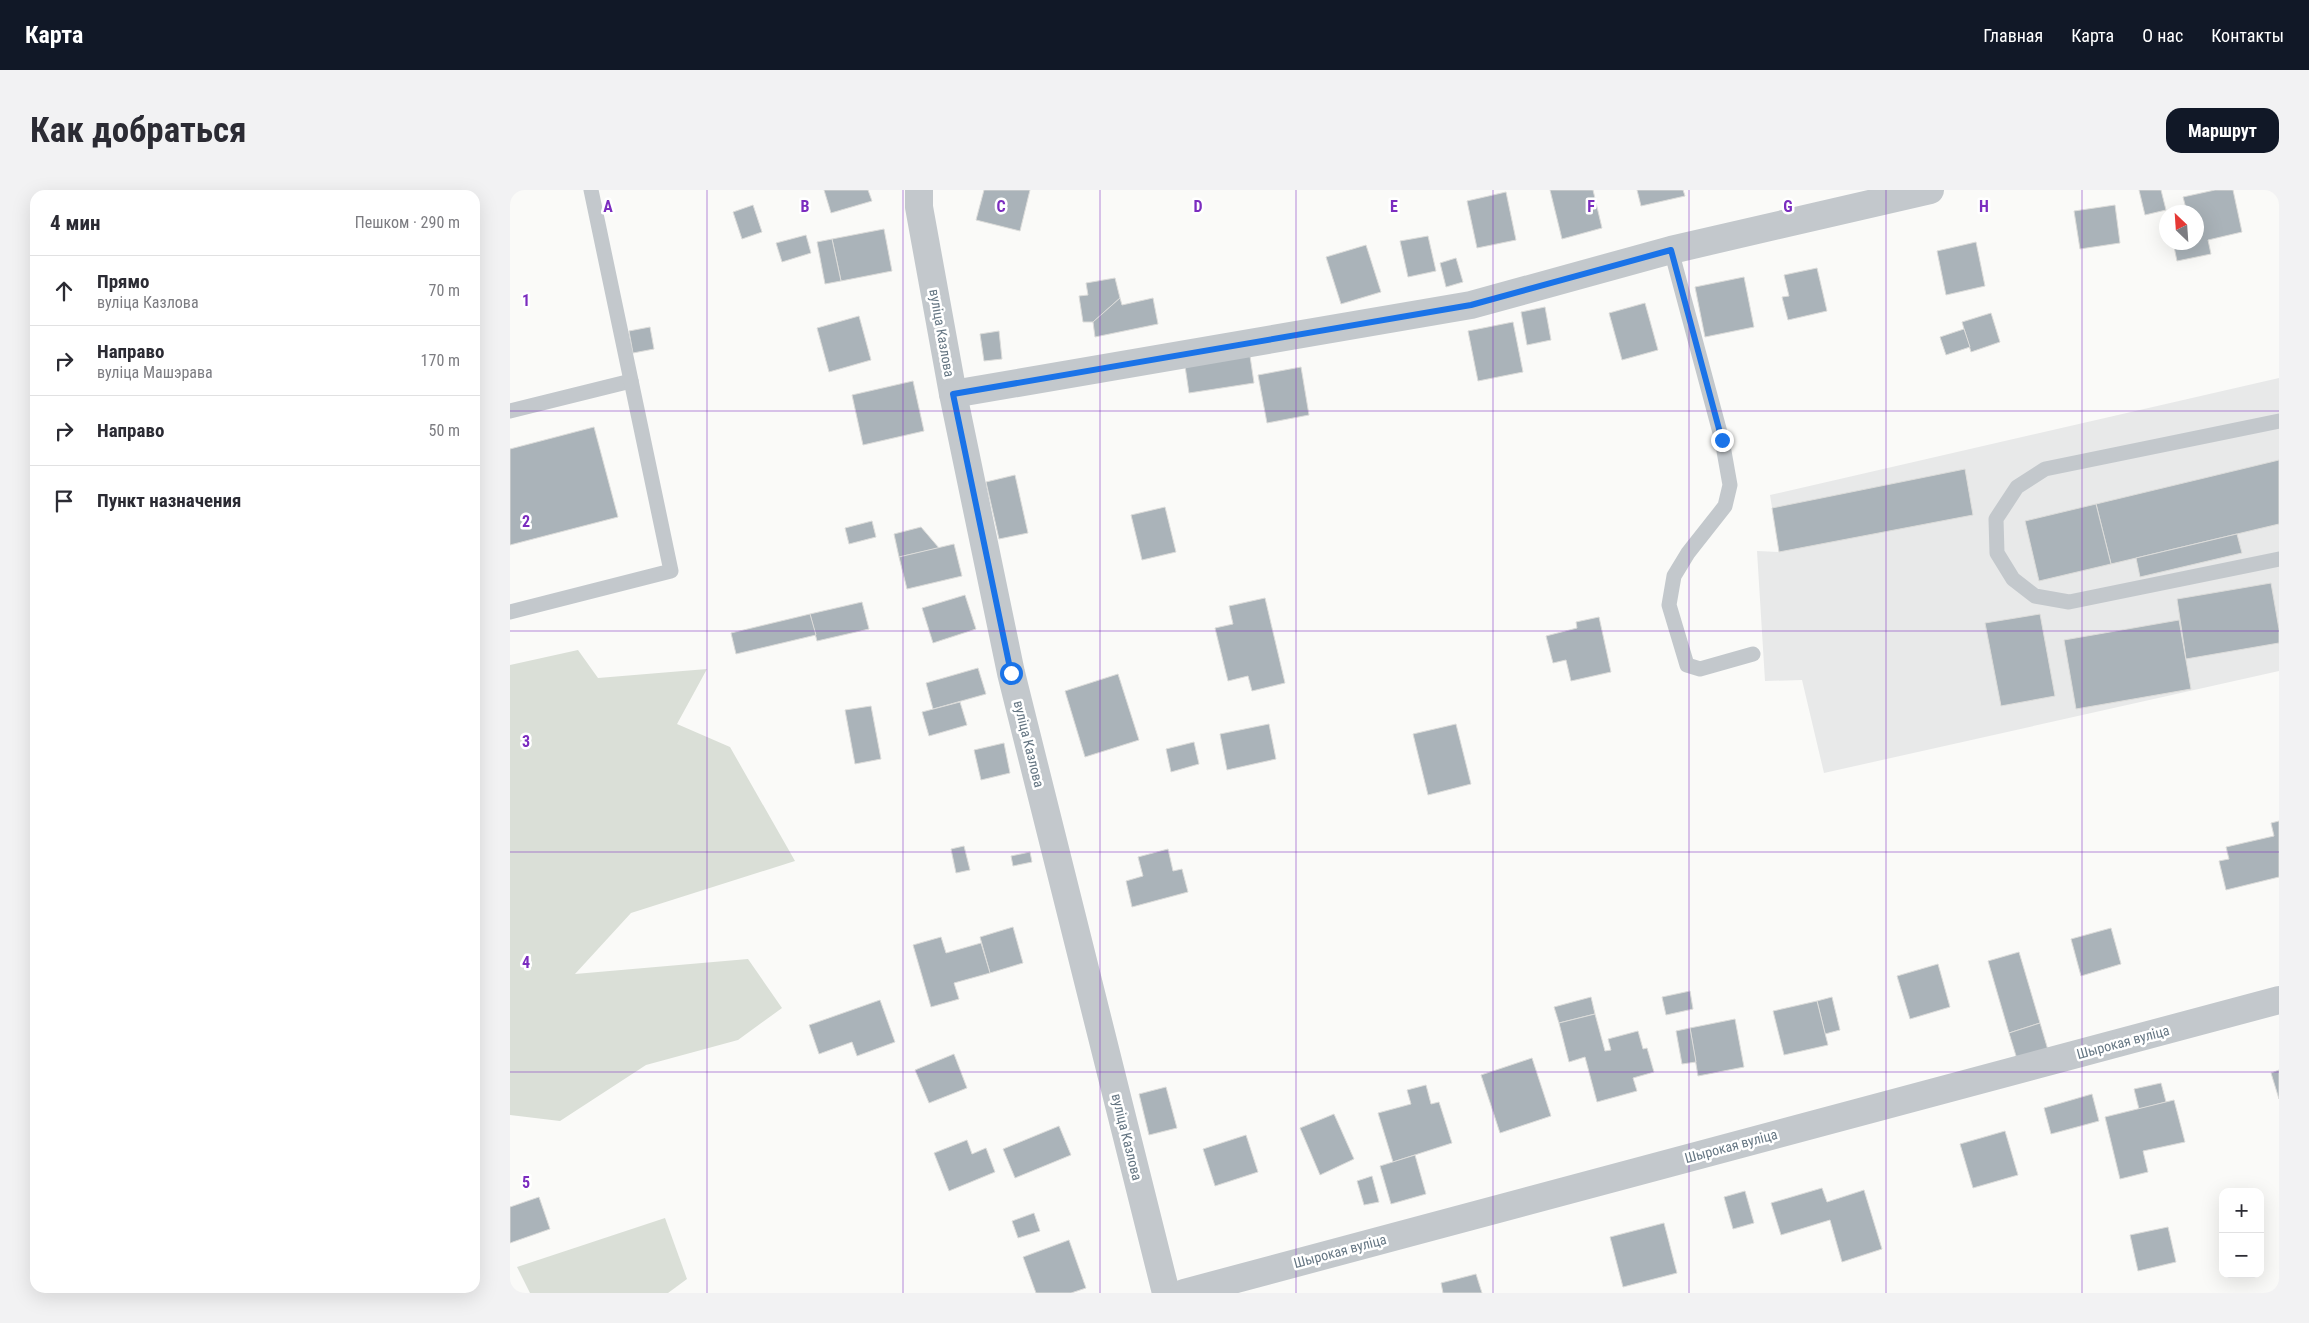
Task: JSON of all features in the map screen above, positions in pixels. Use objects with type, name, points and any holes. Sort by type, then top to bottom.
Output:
[{"type":"street","name":"вуліца Казлова","points":[[919,190],[919,207],[953,394],[1011,673],[1166,1293]]},
{"type":"street","points":[[953,394],[1471,305],[1671,250],[1930,190]]},
{"type":"street","name":"Шырокая вуліца","points":[[1184,1293],[2279,1000]]},
{"type":"lane","points":[[510,612],[671,571],[592,190]]},
{"type":"lane","points":[[1671,250],[1722,440],[1730,485],[1725,506],[1688,553],[1674,576],[1669,605],[1687,665],[1700,669],[1753,654]]},
{"type":"lane","points":[[510,411],[631,381]]},
{"type":"lane","points":[[2279,421],[2045,469],[2017,487],[1996,519],[1997,553],[2012,579],[2036,596],[2068,602],[2279,559]]},
{"type":"shaded area","points":[[2279,378],[2279,671],[1824,773],[1802,680],[1765,681],[1757,551],[1779,552],[1770,495]]},
{"type":"shaded area","points":[[578,650],[598,678],[707,669],[677,724],[730,747],[795,861],[631,913],[575,974],[748,959],[782,1008],[738,1040],[646,1065],[560,1121],[510,1115],[510,665]]},
{"type":"shaded area","points":[[665,1218],[687,1279],[668,1293],[530,1293],[517,1267]]},
{"type":"building","points":[[824,190],[868,190],[872,201],[831,213]]},
{"type":"building","points":[[984,190],[1030,190],[1020,231],[976,220]]},
{"type":"building","points":[[1550,190],[1593,190],[1602,228],[1562,239]]},
{"type":"building","points":[[1637,190],[1683,190],[1685,196],[1641,206]]},
{"type":"building","points":[[2139,190],[2161,190],[2165,205],[2159,205],[2159,212],[2145,215]]},
{"type":"building","points":[[2215,190],[2233,190],[2242,232],[2208,240],[2211,254],[2177,261],[2175,250],[2204,250],[2204,205],[2185,205],[2183,197]]},
{"type":"building","points":[[1506,192],[1516,240],[1477,248],[1467,201]]},
{"type":"building","points":[[753,205],[762,232],[742,239],[733,212]]},
{"type":"building","points":[[2115,205],[2120,243],[2080,249],[2074,211]]},
{"type":"building","points":[[884,229],[892,271],[841,281],[832,239]]},
{"type":"building","points":[[806,235],[811,253],[782,262],[776,243]]},
{"type":"building","points":[[1428,236],[1436,271],[1408,277],[1400,241]]},
{"type":"building","points":[[832,239],[841,281],[825,284],[817,242]]},
{"type":"building","points":[[1976,242],[1985,286],[1946,295],[1937,251]]},
{"type":"building","points":[[1366,245],[1381,292],[1341,304],[1326,257]]},
{"type":"building","points":[[1456,258],[1463,282],[1446,287],[1440,263]]},
{"type":"building","points":[[1817,268],[1827,311],[1788,320],[1782,297],[1789,296],[1784,275]]},
{"type":"building","points":[[1744,277],[1754,327],[1705,337],[1695,287]]},
{"type":"building","points":[[1115,278],[1120,298],[1093,322],[1083,322],[1079,296],[1088,295],[1086,283]]},
{"type":"building","points":[[1120,298],[1122,305],[1153,298],[1158,324],[1095,337],[1093,322]]},
{"type":"building","points":[[1645,303],[1658,350],[1622,360],[1609,313]]},
{"type":"building","points":[[1545,307],[1551,340],[1527,345],[1521,312]]},
{"type":"building","points":[[1991,313],[2000,342],[1971,352],[1962,322]]},
{"type":"building","points":[[859,316],[871,360],[829,372],[817,328]]},
{"type":"building","points":[[1513,322],[1523,372],[1478,381],[1468,331]]},
{"type":"building","points":[[650,327],[654,349],[633,353],[629,331]]},
{"type":"building","points":[[1964,329],[1970,347],[1946,355],[1940,337]]},
{"type":"building","points":[[999,331],[1002,359],[984,361],[980,334]]},
{"type":"building","points":[[1250,356],[1254,383],[1189,393],[1185,366]]},
{"type":"building","points":[[1301,367],[1309,415],[1267,423],[1258,375]]},
{"type":"building","points":[[913,381],[924,431],[863,445],[852,395]]},
{"type":"building","points":[[594,427],[618,517],[510,545],[510,449]]},
{"type":"building","points":[[2279,460],[2279,524],[2111,564],[2096,504]]},
{"type":"building","points":[[1965,469],[1973,515],[1779,552],[1772,508]]},
{"type":"building","points":[[1015,475],[1028,533],[999,539],[986,482]]},
{"type":"building","points":[[2096,504],[2111,564],[2039,581],[2025,521]]},
{"type":"building","points":[[1165,507],[1176,552],[1142,560],[1131,515]]},
{"type":"building","points":[[872,521],[876,537],[849,544],[845,528]]},
{"type":"building","points":[[921,527],[939,548],[899,557],[894,534]]},
{"type":"building","points":[[2237,534],[2242,553],[2140,577],[2136,558]]},
{"type":"building","points":[[954,544],[962,576],[907,589],[899,557]]},
{"type":"building","points":[[2271,583],[2279,629],[2279,643],[2186,659],[2177,599]]},
{"type":"building","points":[[965,595],[976,629],[933,643],[922,608]]},
{"type":"building","points":[[1265,598],[1285,683],[1252,691],[1248,676],[1228,681],[1215,628],[1233,624],[1229,606]]},
{"type":"building","points":[[862,602],[869,629],[817,641],[810,614]]},
{"type":"building","points":[[810,614],[816,635],[736,654],[731,633]]},
{"type":"building","points":[[2040,614],[2055,696],[2001,706],[1985,623]]},
{"type":"building","points":[[1599,617],[1611,672],[1571,681],[1566,660],[1553,663],[1546,636],[1577,628],[1576,622]]},
{"type":"building","points":[[2179,620],[2191,689],[2076,709],[2064,640]]},
{"type":"building","points":[[978,668],[986,694],[933,709],[926,683]]},
{"type":"building","points":[[1118,674],[1139,740],[1085,757],[1065,691]]},
{"type":"building","points":[[960,702],[967,725],[929,736],[922,712]]},
{"type":"building","points":[[871,706],[881,759],[855,764],[845,710]]},
{"type":"building","points":[[1269,724],[1276,759],[1227,770],[1220,734]]},
{"type":"building","points":[[1456,724],[1471,784],[1428,795],[1413,734]]},
{"type":"building","points":[[1194,742],[1199,764],[1171,772],[1166,749]]},
{"type":"building","points":[[1004,743],[1010,773],[981,780],[974,750]]},
{"type":"building","points":[[2279,821],[2279,877],[2226,890],[2219,861],[2229,859],[2226,847],[2274,836],[2271,823]]},
{"type":"building","points":[[964,846],[970,870],[956,873],[951,849]]},
{"type":"building","points":[[1168,849],[1173,871],[1182,869],[1188,892],[1132,907],[1126,881],[1143,876],[1138,857]]},
{"type":"building","points":[[1030,852],[1032,862],[1013,866],[1011,856]]},
{"type":"building","points":[[1013,927],[1023,963],[990,973],[980,937]]},
{"type":"building","points":[[2111,928],[2121,964],[2081,976],[2071,939]]},
{"type":"building","points":[[941,937],[946,953],[981,943],[990,973],[954,983],[959,999],[931,1007],[913,945]]},
{"type":"building","points":[[2019,952],[2040,1023],[2009,1033],[1988,961]]},
{"type":"building","points":[[1938,964],[1950,1007],[1910,1019],[1897,976]]},
{"type":"building","points":[[1690,991],[1693,1009],[1666,1015],[1662,997]]},
{"type":"building","points":[[1591,997],[1595,1014],[1559,1023],[1554,1007]]},
{"type":"building","points":[[1832,997],[1840,1030],[1825,1034],[1817,1001]]},
{"type":"building","points":[[880,1000],[895,1042],[857,1056],[852,1042],[819,1054],[809,1025]]},
{"type":"building","points":[[1817,1001],[1828,1045],[1784,1055],[1773,1011]]},
{"type":"building","points":[[1595,1014],[1605,1051],[1611,1050],[1608,1039],[1638,1031],[1643,1049],[1647,1048],[1654,1072],[1633,1078],[1637,1091],[1597,1102],[1585,1057],[1569,1062],[1559,1023]]},
{"type":"building","points":[[1735,1019],[1744,1067],[1698,1076],[1690,1028]]},
{"type":"building","points":[[2040,1023],[2048,1050],[2017,1059],[2009,1033]]},
{"type":"building","points":[[1690,1028],[1696,1062],[1682,1064],[1676,1031]]},
{"type":"building","points":[[954,1054],[967,1088],[929,1103],[915,1070]]},
{"type":"building","points":[[1532,1058],[1551,1116],[1500,1133],[1481,1075]]},
{"type":"building","points":[[2279,1070],[2279,1099],[2271,1073]]},
{"type":"building","points":[[2161,1083],[2166,1102],[2139,1109],[2134,1089]]},
{"type":"building","points":[[1426,1085],[1431,1104],[1439,1102],[1452,1143],[1393,1162],[1378,1113],[1411,1104],[1407,1090]]},
{"type":"building","points":[[1166,1087],[1177,1128],[1149,1135],[1139,1094]]},
{"type":"building","points":[[2092,1094],[2099,1121],[2051,1134],[2044,1108]]},
{"type":"building","points":[[2174,1100],[2185,1142],[2143,1151],[2148,1172],[2120,1179],[2105,1117]]},
{"type":"building","points":[[1334,1114],[1354,1159],[1320,1175],[1300,1128]]},
{"type":"building","points":[[1059,1126],[1071,1155],[1015,1178],[1003,1149]]},
{"type":"building","points":[[2005,1131],[2018,1175],[1973,1188],[1960,1144]]},
{"type":"building","points":[[1246,1135],[1258,1172],[1215,1186],[1203,1149]]},
{"type":"building","points":[[967,1140],[972,1154],[986,1148],[995,1172],[949,1191],[934,1153]]},
{"type":"building","points":[[1415,1155],[1426,1194],[1391,1204],[1380,1166]]},
{"type":"building","points":[[1372,1176],[1379,1202],[1364,1205],[1357,1181]]},
{"type":"building","points":[[1822,1188],[1827,1202],[1864,1190],[1882,1249],[1842,1262],[1830,1220],[1781,1235],[1771,1203]]},
{"type":"building","points":[[1745,1191],[1754,1223],[1733,1229],[1724,1197]]},
{"type":"building","points":[[539,1197],[550,1229],[510,1243],[510,1207]]},
{"type":"building","points":[[1034,1213],[1040,1231],[1018,1238],[1012,1221]]},
{"type":"building","points":[[1664,1223],[1677,1273],[1623,1287],[1610,1237]]},
{"type":"building","points":[[2168,1227],[2176,1262],[2138,1271],[2130,1235]]},
{"type":"building","points":[[1069,1240],[1086,1288],[1071,1293],[1036,1293],[1023,1257]]},
{"type":"building","points":[[1476,1274],[1482,1293],[1443,1293],[1441,1283]]},
{"type":"route","points":[[1011,673],[953,394],[1471,305],[1671,250],[1722,440]]}]
